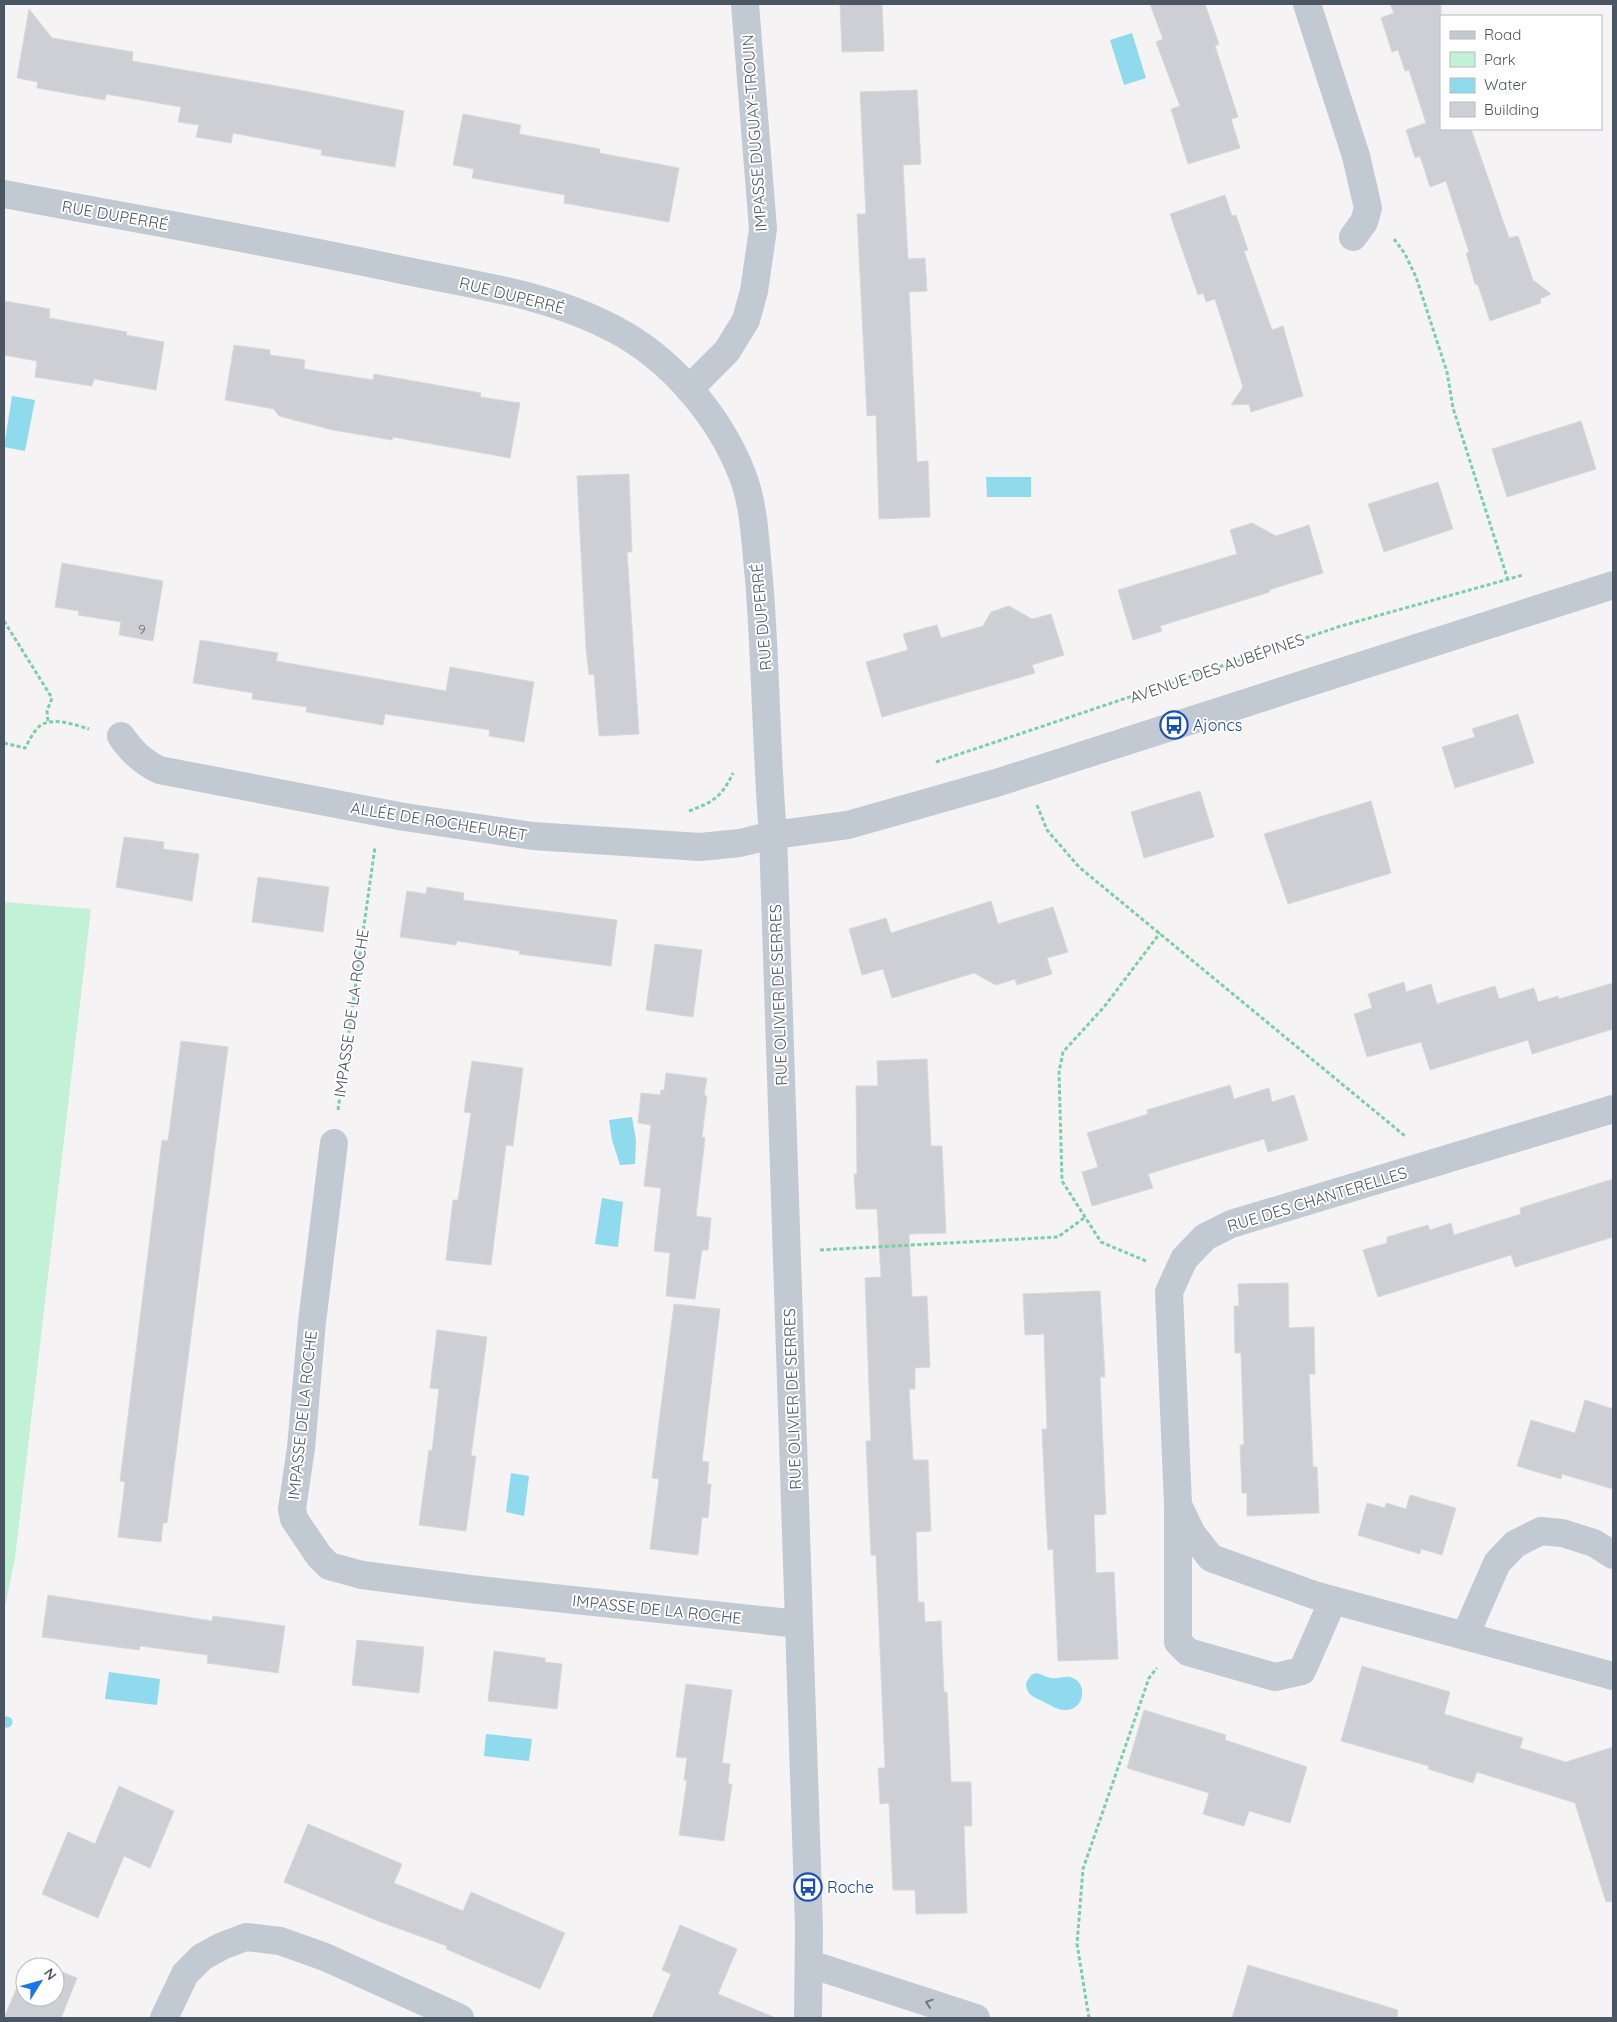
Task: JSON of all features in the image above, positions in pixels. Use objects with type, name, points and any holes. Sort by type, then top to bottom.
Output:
[{"type":"street","name":"IMPASSE DUGUAY-TROUIN","points":[[688,389],[726,350],[746,320],[754,291],[763,230],[745,4]]},
{"type":"street","points":[[1307,4],[1356,156],[1368,208],[1364,222],[1353,237]]},
{"type":"street","name":"RUE DUPERRÉ","points":[[4,194],[323,253],[525,295],[568,308],[615,329],[654,356],[688,389],[727,442],[743,476],[752,514],[765,645],[769,750],[768,773],[773,835]]},
{"type":"street","points":[[773,835],[848,825],[1034,772],[1526,611],[1613,585]]},
{"type":"street","name":"ALLÉE DE ROCHEFURET","points":[[121,736],[142,761],[159,770],[380,812],[533,836],[700,847],[740,843],[773,835]]},
{"type":"street","name":"RUE OLIVIER DE SERRES","points":[[773,835],[810,1964],[808,2018]]},
{"type":"street","name":"RUE DES CHANTERELLES","points":[[1178,1642],[1178,1506],[1169,1292],[1184,1259],[1205,1236],[1231,1224],[1613,1109]]},
{"type":"street","name":"IMPASSE DE LA ROCHE","points":[[334,1143],[312,1322],[301,1448],[292,1508],[294,1519],[319,1556],[329,1566],[362,1575],[480,1590],[799,1624]]},
{"type":"street","name":"RUE DES CHANTERELLES","points":[[1178,1506],[1192,1534],[1211,1558],[1333,1600],[1613,1676]]},
{"type":"street","points":[[1465,1636],[1497,1563],[1515,1544],[1541,1531],[1562,1533],[1594,1543],[1613,1555]]},
{"type":"street","points":[[1178,1642],[1188,1652],[1275,1677],[1295,1672],[1302,1670],[1333,1600]]},
{"type":"street","points":[[164,2018],[185,1974],[208,1954],[222,1946],[246,1937],[280,1941],[324,1957],[460,2018]]},
{"type":"street","points":[[810,1964],[976,2018]]},
{"type":"path","points":[[1368,208],[1404,254],[1416,277],[1447,372],[1452,408],[1507,580],[1526,611]]},
{"type":"path","name":"AVENUE DES AUBÉPINES","points":[[931,763],[1341,626],[1527,574]]},
{"type":"path","points":[[4,621],[52,698],[47,711],[48,722]]},
{"type":"path","points":[[4,743],[25,748],[41,725],[48,722],[71,724],[121,736]]},
{"type":"path","points":[[685,812],[704,806],[724,792],[734,770],[745,761],[769,750]]},
{"type":"path","points":[[1034,797],[1046,830],[1079,867],[1437,1162]]},
{"type":"path","name":"IMPASSE DE LA ROCHE","points":[[334,1143],[380,812]]},
{"type":"path","points":[[1160,933],[1104,1007],[1063,1052],[1059,1072],[1058,1103],[1062,1181],[1101,1242],[1177,1274]]},
{"type":"path","points":[[787,1252],[1058,1237],[1084,1217]]},
{"type":"path","points":[[1089,2018],[1077,1944],[1083,1869],[1149,1678],[1178,1642]]},
{"type":"green space","points":[[4,902],[91,909],[15,1558],[4,1612]]},
{"type":"water","points":[[1132,33],[1146,78],[1124,85],[1110,40]]},
{"type":"water","points":[[12,396],[35,400],[25,451],[4,447]]},
{"type":"water","points":[[986,477],[1031,477],[1031,497],[987,497]]},
{"type":"water","points":[[632,1117],[636,1140],[635,1164],[620,1165],[612,1140],[609,1120]]},
{"type":"water","points":[[602,1198],[623,1202],[618,1247],[595,1244]]},
{"type":"water","points":[[511,1473],[529,1476],[524,1516],[506,1512]]},
{"type":"water","points":[[109,1672],[160,1679],[157,1705],[105,1699]]},
{"type":"water","points":[[1036,1673],[1051,1678],[1070,1677],[1076,1680],[1082,1690],[1080,1702],[1071,1709],[1061,1710],[1033,1696],[1027,1690],[1026,1683],[1031,1675]]},
{"type":"water","points":[[486,1734],[532,1739],[529,1761],[484,1756]]},
{"type":"building","points":[[840,4],[882,4],[884,51],[842,52]]},
{"type":"building","points":[[1150,4],[1205,4],[1219,44],[1215,46],[1238,117],[1231,119],[1240,148],[1188,164],[1171,109],[1180,106],[1156,42],[1163,39]]},
{"type":"building","points":[[1390,4],[1441,4],[1440,130],[1471,130],[1509,238],[1518,236],[1533,280],[1551,294],[1540,299],[1541,303],[1490,321],[1478,285],[1475,284],[1466,253],[1469,252],[1446,181],[1430,187],[1420,156],[1415,158],[1406,130],[1426,123],[1409,70],[1405,71],[1398,50],[1392,52],[1381,18],[1394,13]]},
{"type":"building","points":[[29,9],[52,38],[133,52],[132,61],[305,91],[404,111],[395,167],[321,155],[322,150],[233,133],[231,143],[196,137],[199,125],[178,122],[181,107],[106,94],[105,100],[37,88],[38,82],[17,78]]},
{"type":"building","points":[[917,90],[921,164],[903,165],[908,259],[925,258],[927,291],[909,292],[917,462],[928,461],[930,517],[879,519],[876,415],[867,416],[857,214],[866,214],[860,92]]},
{"type":"building","points":[[463,114],[521,125],[519,134],[600,149],[599,153],[679,168],[669,222],[564,203],[565,195],[472,178],[474,169],[453,165]]},
{"type":"building","points":[[1225,195],[1232,216],[1236,215],[1248,250],[1244,251],[1272,330],[1283,326],[1303,396],[1251,412],[1249,404],[1231,405],[1243,387],[1215,299],[1206,302],[1203,293],[1198,295],[1170,214]]},
{"type":"building","points":[[4,301],[50,309],[49,318],[127,332],[126,335],[164,342],[156,390],[94,379],[92,386],[35,377],[37,361],[4,355]]},
{"type":"building","points":[[234,345],[270,350],[270,355],[305,360],[304,369],[373,380],[374,374],[481,393],[480,397],[520,403],[510,458],[393,437],[392,440],[333,430],[279,416],[274,409],[225,400]]},
{"type":"building","points":[[1581,421],[1596,469],[1507,497],[1492,449]]},
{"type":"building","points":[[629,474],[632,552],[627,552],[639,734],[599,736],[594,674],[589,675],[586,648],[577,476]]},
{"type":"building","points":[[1438,482],[1453,529],[1384,552],[1368,504]]},
{"type":"building","points":[[1252,523],[1276,536],[1309,525],[1323,573],[1269,590],[1270,592],[1160,626],[1162,631],[1133,640],[1118,590],[1237,554],[1230,530]]},
{"type":"building","points":[[62,563],[163,581],[153,641],[119,635],[121,622],[78,615],[79,611],[55,607]]},
{"type":"building","points":[[1009,606],[1032,619],[1051,614],[1064,655],[1032,665],[1035,673],[882,717],[866,662],[908,650],[903,634],[937,625],[941,638],[983,626],[991,612]]},
{"type":"building","points":[[200,640],[278,653],[276,661],[446,691],[450,667],[534,682],[524,742],[489,736],[490,730],[385,714],[383,725],[306,712],[307,707],[252,699],[253,693],[193,683]]},
{"type":"building","points":[[1518,714],[1534,763],[1455,788],[1442,747],[1475,737],[1472,729]]},
{"type":"building","points":[[1200,791],[1214,837],[1144,858],[1131,812]]},
{"type":"building","points":[[1371,801],[1391,873],[1288,904],[1264,834]]},
{"type":"building","points":[[124,837],[164,842],[163,849],[199,854],[192,901],[116,887]]},
{"type":"building","points":[[258,877],[329,887],[323,932],[252,922]]},
{"type":"building","points":[[427,887],[464,893],[463,900],[617,920],[611,966],[519,954],[520,951],[457,941],[456,945],[400,937],[407,891],[426,894]]},
{"type":"building","points":[[991,901],[998,924],[1053,907],[1068,952],[1047,958],[1052,974],[1017,985],[1015,979],[996,985],[974,973],[892,998],[883,969],[862,975],[849,929],[886,918],[891,933]]},
{"type":"building","points":[[655,944],[702,950],[693,1017],[646,1010]]},
{"type":"building","points":[[1404,982],[1406,992],[1431,984],[1437,1004],[1495,986],[1499,999],[1534,988],[1538,1002],[1558,996],[1559,999],[1613,983],[1613,1029],[1532,1054],[1528,1040],[1430,1070],[1421,1042],[1367,1057],[1354,1014],[1372,1008],[1368,994]]},
{"type":"building","points":[[181,1041],[228,1047],[167,1523],[163,1523],[161,1542],[118,1537],[125,1482],[120,1481],[162,1140],[168,1141]]},
{"type":"building","points":[[927,1059],[931,1146],[942,1146],[946,1233],[909,1234],[912,1297],[927,1296],[930,1367],[915,1368],[915,1389],[909,1389],[913,1460],[928,1460],[931,1531],[916,1532],[918,1602],[924,1602],[925,1622],[941,1621],[944,1692],[947,1692],[951,1782],[971,1782],[972,1826],[964,1826],[967,1913],[916,1914],[915,1890],[893,1890],[889,1803],[880,1804],[878,1768],[885,1768],[876,1555],[871,1555],[866,1441],[871,1441],[865,1278],[881,1277],[877,1209],[856,1209],[854,1174],[857,1174],[856,1086],[878,1086],[877,1061]]},
{"type":"building","points":[[472,1061],[523,1068],[513,1146],[506,1145],[491,1265],[446,1260],[453,1200],[458,1200],[471,1113],[464,1112]]},
{"type":"building","points":[[666,1073],[707,1078],[704,1095],[707,1096],[702,1137],[705,1138],[696,1216],[711,1218],[708,1250],[702,1250],[695,1299],[666,1296],[670,1253],[654,1251],[661,1188],[644,1186],[651,1125],[638,1123],[641,1093],[660,1095],[661,1090],[664,1090]]},
{"type":"building","points":[[1230,1085],[1234,1099],[1269,1088],[1272,1102],[1294,1095],[1308,1140],[1268,1152],[1264,1139],[1200,1158],[1148,1174],[1153,1188],[1092,1206],[1082,1172],[1098,1167],[1087,1133],[1148,1114],[1147,1110]]},
{"type":"building","points":[[1613,1179],[1613,1237],[1515,1267],[1511,1255],[1378,1297],[1363,1250],[1387,1243],[1387,1237],[1428,1225],[1430,1230],[1451,1223],[1454,1235],[1521,1214],[1520,1208]]},
{"type":"building","points":[[1288,1283],[1289,1328],[1314,1327],[1315,1374],[1309,1374],[1313,1467],[1317,1467],[1319,1513],[1247,1516],[1247,1493],[1242,1493],[1240,1445],[1244,1445],[1241,1353],[1235,1353],[1234,1306],[1239,1306],[1238,1284]]},
{"type":"building","points":[[1100,1291],[1105,1377],[1100,1377],[1106,1514],[1094,1515],[1096,1573],[1114,1572],[1118,1659],[1058,1661],[1053,1549],[1048,1550],[1042,1429],[1047,1429],[1044,1334],[1025,1335],[1023,1294]]},
{"type":"building","points":[[674,1304],[720,1309],[702,1461],[709,1462],[707,1484],[711,1484],[708,1518],[702,1517],[698,1555],[650,1549],[659,1479],[652,1478]]},
{"type":"building","points":[[437,1330],[487,1337],[471,1456],[476,1456],[466,1531],[419,1525],[429,1450],[432,1451],[439,1389],[430,1388]]},
{"type":"building","points":[[1585,1400],[1613,1409],[1613,1489],[1562,1474],[1561,1479],[1517,1466],[1531,1420],[1575,1433]]},
{"type":"building","points":[[1410,1495],[1456,1508],[1442,1555],[1421,1549],[1420,1554],[1358,1535],[1367,1503],[1385,1508],[1386,1503],[1406,1509]]},
{"type":"building","points":[[48,1595],[212,1621],[213,1616],[285,1626],[278,1673],[207,1663],[208,1655],[140,1646],[139,1650],[42,1637]]},
{"type":"building","points":[[357,1640],[424,1647],[419,1693],[352,1685]]},
{"type":"building","points":[[494,1651],[545,1658],[545,1662],[562,1664],[557,1709],[488,1701]]},
{"type":"building","points":[[1362,1666],[1450,1692],[1444,1714],[1523,1738],[1520,1748],[1566,1762],[1613,1747],[1613,1901],[1606,1902],[1575,1803],[1477,1772],[1473,1783],[1428,1769],[1429,1766],[1341,1741]]},
{"type":"building","points":[[686,1684],[732,1690],[722,1763],[730,1764],[728,1784],[732,1784],[724,1841],[679,1835],[687,1780],[684,1780],[687,1758],[676,1757]]},
{"type":"building","points":[[1144,1710],[1226,1735],[1225,1740],[1307,1767],[1290,1823],[1249,1811],[1244,1826],[1203,1814],[1209,1793],[1127,1768]]},
{"type":"building","points":[[119,1786],[174,1811],[150,1868],[124,1856],[98,1918],[42,1894],[68,1832],[95,1844]]},
{"type":"building","points":[[308,1824],[402,1864],[394,1883],[463,1911],[471,1892],[565,1933],[540,1989],[446,1949],[447,1946],[378,1921],[284,1882]]},
{"type":"building","points":[[680,1925],[737,1949],[718,1994],[776,2018],[652,2018],[671,1974],[662,1970]]},
{"type":"building","points":[[1248,1965],[1398,2010],[1397,2018],[1232,2018]]},
{"type":"building","points":[[65,1973],[77,1978],[61,2018],[4,2018],[15,1992],[15,2007],[65,2007]]},
{"type":"place","name":"Ajoncs","points":[[1174,725]]},
{"type":"place","name":"Roche","points":[[808,1887]]}]
